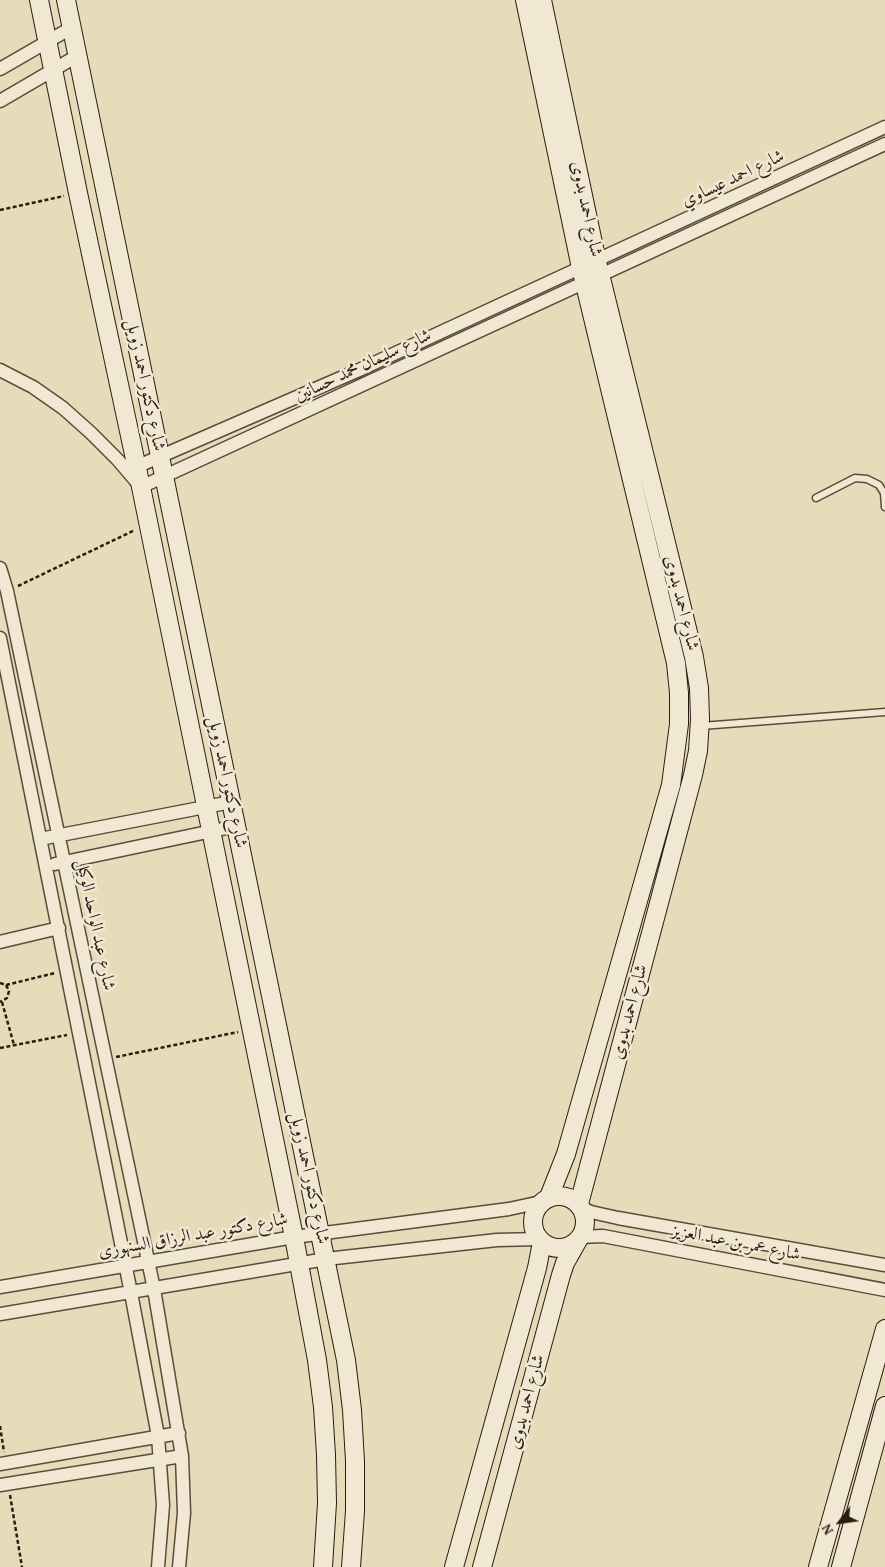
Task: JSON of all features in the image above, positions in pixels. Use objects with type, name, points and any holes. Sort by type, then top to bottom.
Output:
[{"type":"street","name":"شارع دكتور احمد زويل","points":[[39,0],[252,1030],[317,1360],[326,1455],[327,1503],[323,1567]]},
{"type":"street","name":"شارع دكتور احمد زويل","points":[[66,0],[346,1360],[352,1410],[355,1461],[355,1511],[351,1567]]},
{"type":"street","name":"شارع احمد بدوى","points":[[525,0],[591,272],[694,657],[699,688],[700,726],[694,775],[580,1206]]},
{"type":"street","name":"شارع احمد بدوى","points":[[542,0],[591,272],[676,663],[679,693],[679,724],[671,785],[566,1154],[545,1200]]},
{"type":"street","points":[[0,69],[71,28]]},
{"type":"street","points":[[0,101],[77,56]]},
{"type":"street","name":"شارع احمد عيساوي","points":[[591,272],[885,128]]},
{"type":"street","name":"شارع احمد عيساوي","points":[[591,272],[885,144]]},
{"type":"street","name":"شارع سليمان محمد حسانين","points":[[136,467],[591,272]]},
{"type":"street","name":"شارع سليمان محمد حسانين","points":[[141,487],[591,272]]},
{"type":"street","points":[[0,370],[33,387],[63,408],[118,460],[141,487]]},
{"type":"street","name":"شارع عبد الواحد الوكيل","points":[[0,568],[6,613],[58,835],[154,1289],[182,1456],[184,1513],[179,1567]]},
{"type":"street","name":"شارع عبد الواحد الوكيل","points":[[0,638],[126,1266],[158,1436],[163,1505],[158,1567]]},
{"type":"street","points":[[40,839],[231,802]]},
{"type":"street","points":[[45,866],[236,826]]},
{"type":"street","points":[[0,942],[59,928]]},
{"type":"street","points":[[0,1314],[326,1259],[497,1240],[541,1241],[556,1248],[572,1244],[579,1238],[585,1223],[580,1206],[568,1197],[556,1196],[545,1200],[536,1209],[533,1225],[541,1241]]},
{"type":"street","name":"شارع دكتور عبد الرزاق السنهورى","points":[[0,1287],[320,1233],[509,1209],[545,1200]]},
{"type":"street","name":"شارع عمر بن عبد العزيز","points":[[580,1206],[591,1212],[618,1218],[885,1265]]},
{"type":"street","name":"شارع عمر بن عبد العزيز","points":[[579,1238],[604,1236],[885,1290]]},
{"type":"street","name":"شارع احمد بدوى","points":[[482,1567],[561,1275],[579,1238]]},
{"type":"street","name":"شارع احمد بدوى","points":[[454,1567],[537,1268],[541,1241]]},
{"type":"street","points":[[818,1567],[885,1330]]},
{"type":"street","points":[[841,1567],[885,1406]]},
{"type":"street","points":[[3,1464],[179,1433]]},
{"type":"street","points":[[4,1485],[182,1456]]},
{"type":"lane","points":[[816,498],[855,478],[867,479],[879,485],[884,494],[885,507]]},
{"type":"lane","points":[[700,726],[885,712]]},
{"type":"path","points":[[0,210],[78,193]]},
{"type":"path","points":[[4,593],[147,524]]},
{"type":"path","points":[[0,983],[6,985],[67,970]]},
{"type":"path","points":[[6,985],[9,995],[1,1002],[14,1046]]},
{"type":"path","points":[[105,1059],[252,1030]]},
{"type":"path","points":[[0,1048],[79,1033]]},
{"type":"path","points":[[0,1426],[3,1464]]},
{"type":"path","points":[[4,1485],[22,1567]]}]
